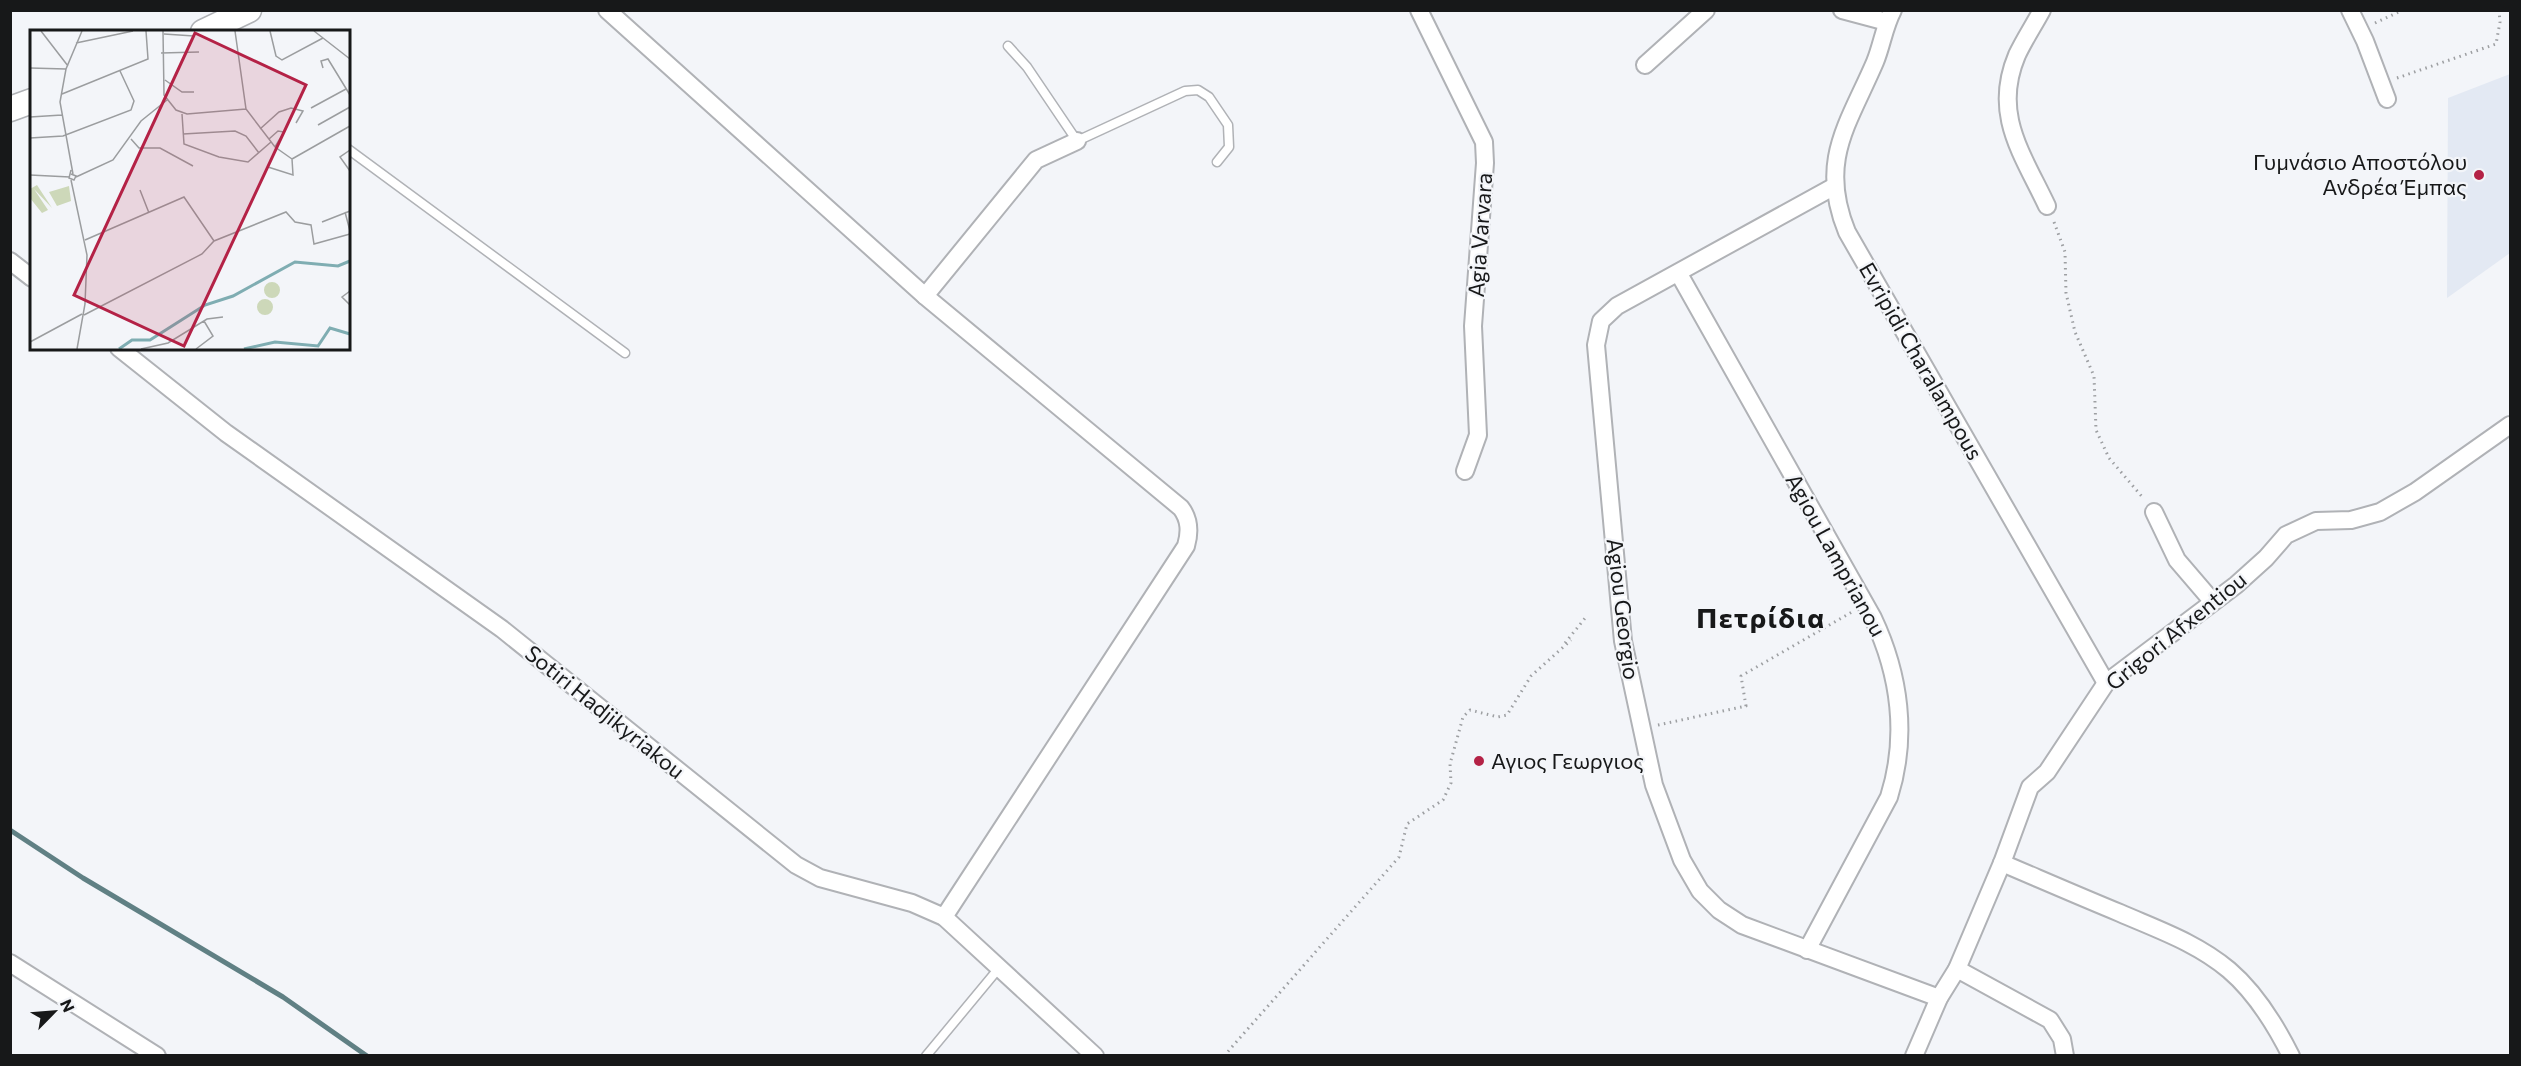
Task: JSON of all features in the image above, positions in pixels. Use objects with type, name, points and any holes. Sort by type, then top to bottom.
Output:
[{"type":"main road","points":[[209,30],[249,10]]},
{"type":"main road","points":[[10,109],[30,102]]},
{"type":"street","points":[[608,10],[925,296],[1181,508],[1186,515],[1189,534],[1186,546],[944,917]]},
{"type":"street","name":"Agia Varvara","points":[[1419,10],[1484,142],[1485,163],[1473,326],[1478,435],[1465,471]]},
{"type":"street","points":[[1645,65],[1706,10]]},
{"type":"street","points":[[1842,10],[1890,16]]},
{"type":"street","points":[[2042,10],[2018,53],[2008,82],[2007,107],[2014,136],[2048,206]]},
{"type":"street","points":[[2350,10],[2384,91]]},
{"type":"street","name":"Evripidi Charalampous","points":[[1890,16],[1879,53],[1842,134],[1837,151],[1835,186],[1839,213],[1847,232],[2106,683]]},
{"type":"street","points":[[925,296],[1036,160],[1077,141]]},
{"type":"street","name":"Agiou Georgio","points":[[1835,186],[1617,306],[1601,321],[1596,345],[1623,642],[1654,785],[1682,860],[1700,891],[1719,910],[1743,925],[1940,998]]},
{"type":"street","points":[[10,261],[30,276]]},
{"type":"street","name":"Agiou Lamprianou","points":[[1678,274],[1865,604],[1885,643],[1894,674],[1900,746],[1896,775],[1889,797],[1807,950]]},
{"type":"street","name":"Sotiri Hadjikyriakou","points":[[122,350],[226,433],[502,629],[796,865],[820,878],[912,903],[944,917],[1095,1056]]},
{"type":"street","name":"Grigori Afxentiou","points":[[1918,1054],[1940,998],[1957,969],[2002,863],[2030,787],[2047,772],[2106,683],[2213,602],[2266,558],[2286,535],[2316,520],[2364,518],[2380,512],[2415,492],[2511,425]]},
{"type":"street","points":[[2154,512],[2177,560],[2213,602]]},
{"type":"street","points":[[2002,863],[2173,934],[2202,951],[2230,971],[2256,999],[2280,1033],[2290,1056]]},
{"type":"street","points":[[10,963],[157,1056]]},
{"type":"street","points":[[1957,969],[2050,1020],[2062,1039],[2065,1056]]},
{"type":"lane","points":[[1008,46],[1027,67],[1077,141],[1185,91],[1198,90],[1209,97],[1228,126],[1229,147],[1217,162]]},
{"type":"lane","points":[[350,150],[625,353]]},
{"type":"lane","points":[[926,1056],[999,968]]},
{"type":"path","points":[[2360,31],[2403,10]]},
{"type":"path","points":[[2384,91],[2496,44],[2500,21],[2499,10]]},
{"type":"path","points":[[2048,206],[2065,252],[2066,293],[2075,332],[2094,376],[2096,430],[2109,458],[2154,512]]},
{"type":"path","points":[[1642,729],[1746,706],[1740,676],[1865,604]]},
{"type":"path","points":[[1563,646],[1567,638],[1586,617]]},
{"type":"path","points":[[1224,1056],[1399,857],[1407,824],[1443,800],[1451,783],[1450,764],[1462,717],[1470,710],[1498,717],[1507,715],[1531,676],[1571,640]]},
{"type":"shaded area","name":"Γυμνάσιο Αποστόλου Ανδρέα Έμπας","points":[[2510,74],[2510,253],[2447,298],[2448,98]]},
{"type":"waterway","points":[[10,830],[83,878],[283,997],[367,1056]]},
{"type":"place","name":"Γυμνάσιο Αποστόλου Ανδρέα Έμπας","points":[[2479,175]]},
{"type":"place","name":"Αγιος Γεωργιος","points":[[1479,761]]},
{"type":"district","name":"Πετρίδια","points":[[1761,618]]}]
